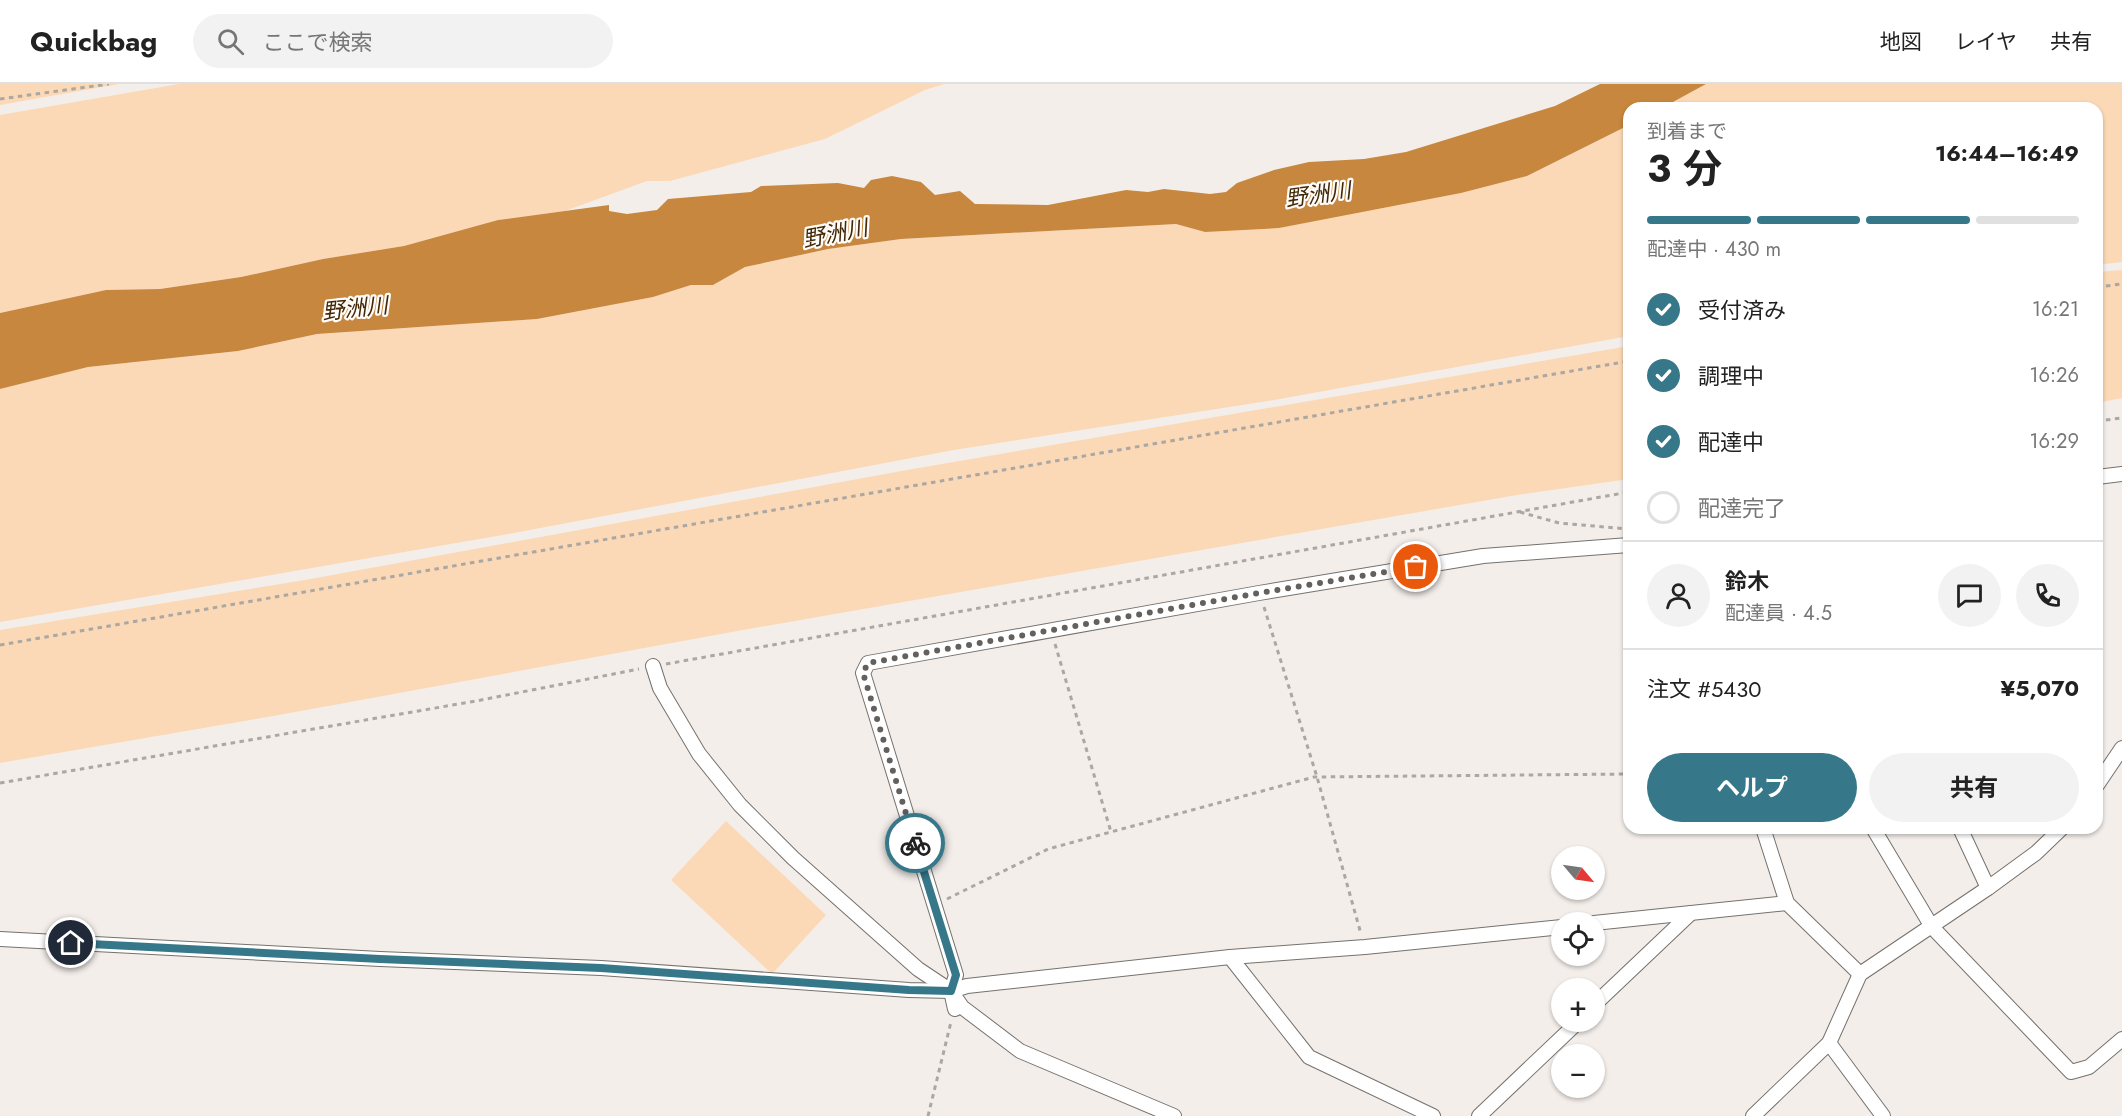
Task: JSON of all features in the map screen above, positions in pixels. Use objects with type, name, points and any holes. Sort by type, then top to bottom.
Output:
[{"type":"street","points":[[2103,476],[2122,474]]},
{"type":"street","points":[[955,1009],[951,991],[956,975],[863,673],[868,663],[1051,629],[1483,556],[1623,545]]},
{"type":"street","points":[[654,666],[660,688],[699,754],[740,805],[793,858],[918,969],[951,991],[962,1007],[1020,1051],[1174,1116]]},
{"type":"street","points":[[2103,775],[2122,748]]},
{"type":"street","points":[[1765,834],[1786,903],[1860,974]]},
{"type":"street","points":[[1878,834],[1932,927],[2071,1072],[2089,1067],[2122,1039]]},
{"type":"street","points":[[1963,834],[1988,888]]},
{"type":"street","points":[[1753,1116],[1829,1043],[1860,974],[1988,888],[2036,853],[2056,834]]},
{"type":"street","points":[[1605,922],[1786,903]]},
{"type":"street","points":[[1605,995],[1692,913]]},
{"type":"street","points":[[0,939],[601,968],[951,991],[967,986],[1230,957],[1365,948],[1551,928]]},
{"type":"street","points":[[1230,957],[1309,1057],[1433,1116]]},
{"type":"street","points":[[1479,1116],[1567,1032]]},
{"type":"street","points":[[1829,1043],[1882,1116]]},
{"type":"path","points":[[0,99],[109,84]]},
{"type":"path","points":[[2103,286],[2122,284]]},
{"type":"path","points":[[0,645],[1623,362]]},
{"type":"path","points":[[2103,420],[2122,418]]},
{"type":"path","points":[[0,783],[465,703],[654,666],[1623,493]]},
{"type":"path","points":[[1518,511],[1560,523],[1623,528]]},
{"type":"path","points":[[1259,593],[1317,777],[1365,948]]},
{"type":"path","points":[[1051,629],[1112,832]]},
{"type":"path","points":[[934,905],[1048,849],[1317,777],[1623,774]]},
{"type":"path","points":[[928,1116],[955,1009]]},
{"type":"shaded area","points":[[0,84],[119,84],[0,105]]},
{"type":"shaded area","points":[[179,84],[944,84],[925,90],[825,139],[670,181],[647,181],[565,211],[498,220],[404,246],[323,259],[241,277],[160,289],[106,290],[0,313],[0,115]]},
{"type":"shaded area","points":[[1706,84],[2122,84],[2122,262],[2103,264],[2103,102],[1673,102]]},
{"type":"shaded area","points":[[1623,128],[1623,337],[1268,401],[954,450],[514,533],[0,622],[0,389],[88,367],[238,351],[317,334],[537,319],[653,297],[691,285],[713,285],[745,267],[828,249],[901,239],[1176,224],[1205,232],[1377,209],[1461,193],[1527,176]]},
{"type":"shaded area","points":[[2122,270],[2122,398],[2103,402],[2103,272]]},
{"type":"shaded area","points":[[1623,347],[1623,480],[1517,495],[743,630],[279,715],[0,763],[0,630],[305,580],[907,470]]},
{"type":"shaded area","points":[[726,821],[826,915],[772,974],[671,880]]},
{"type":"water","name":"野洲川","points":[[1600,84],[1706,84],[1673,102],[1623,102],[1623,128],[1527,176],[1461,193],[1279,228],[1205,232],[1176,224],[901,239],[828,249],[745,267],[713,285],[691,285],[653,297],[537,319],[317,334],[238,351],[88,367],[0,389],[0,313],[106,290],[160,289],[241,277],[323,259],[404,246],[498,220],[609,205],[609,211],[627,214],[657,210],[668,199],[751,192],[761,186],[838,183],[864,188],[871,180],[892,176],[921,182],[935,195],[960,191],[975,204],[1048,205],[1126,190],[1148,192],[1164,189],[1210,194],[1226,192],[1237,183],[1274,170],[1309,162],[1364,159],[1406,152],[1555,106]]},
{"type":"way so far","points":[[915,843],[863,673],[868,663],[1051,629],[1416,567]]},
{"type":"route","points":[[71,943],[601,968],[951,991],[956,975],[915,843]]}]
